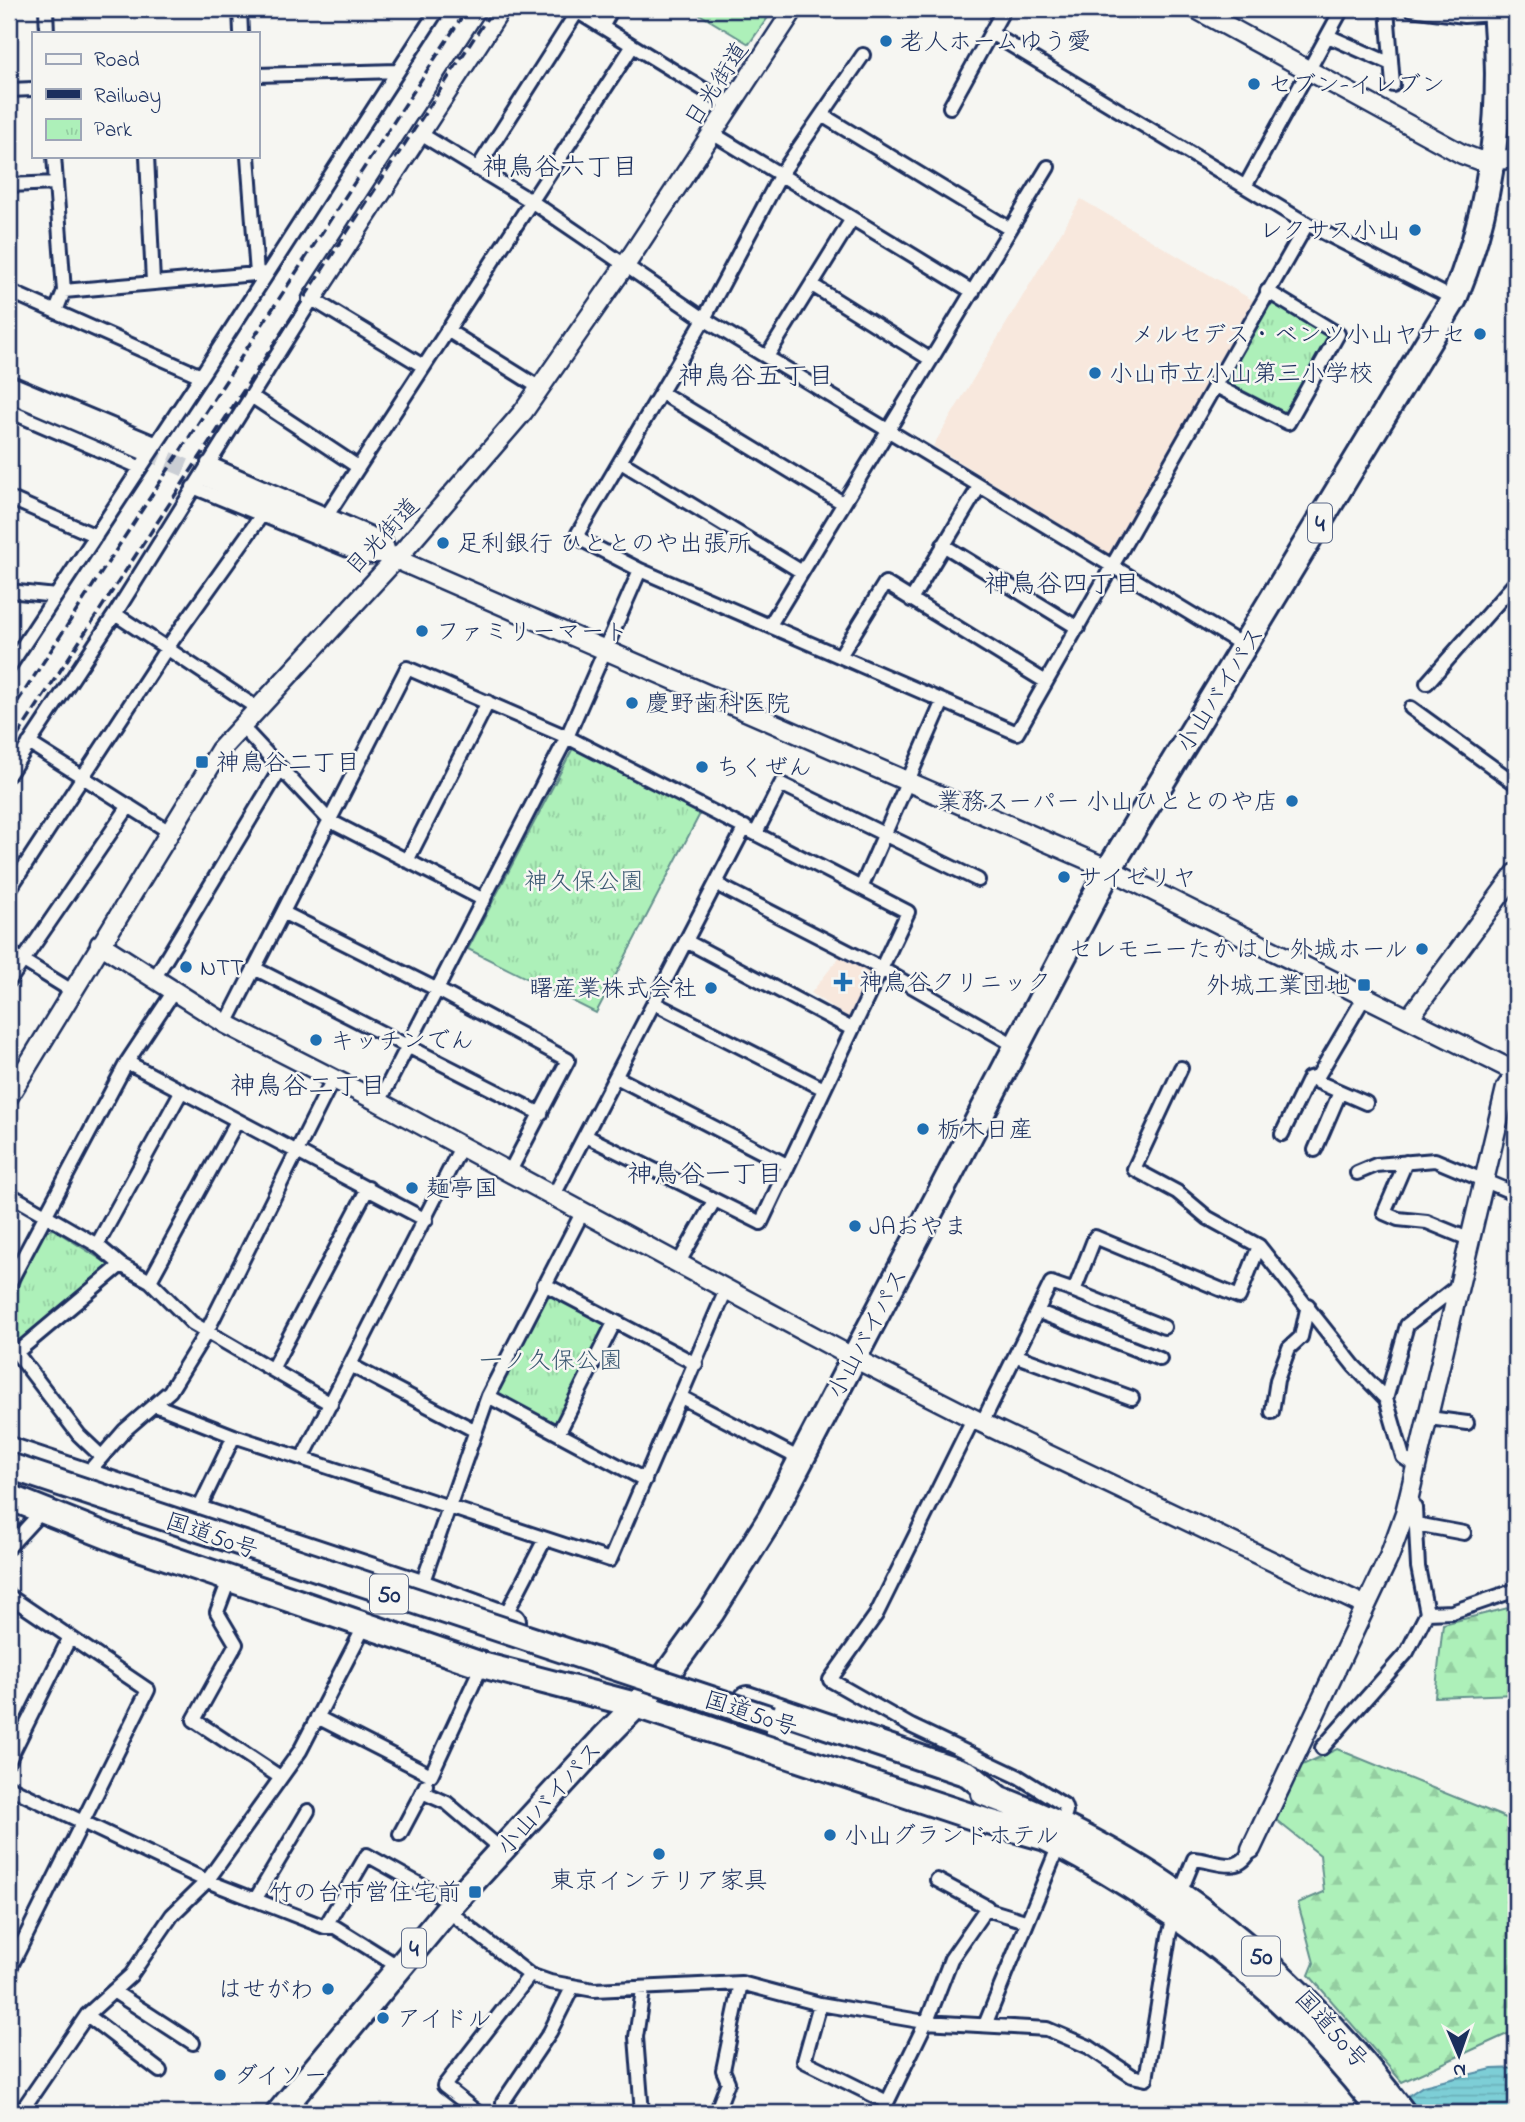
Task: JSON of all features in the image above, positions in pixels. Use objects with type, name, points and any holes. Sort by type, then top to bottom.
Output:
[{"type":"highway","name":"小山バイパス","points":[[279,2113],[450,1906],[667,1674],[745,1562],[802,1460],[1109,869],[1246,647],[1454,299],[1505,160],[1495,11]]},
{"type":"highway","points":[[9,1450],[421,1587],[667,1674],[930,1759],[968,1774],[998,1798]]},
{"type":"highway","name":"国道50号","points":[[9,1466],[769,1727],[948,1797],[1125,1859],[1265,1984],[1311,2016],[1403,2113]]},
{"type":"highway","name":"国道50号","points":[[9,1482],[998,1798],[1055,1836]]},
{"type":"highway","points":[[9,1497],[229,1580],[482,1665],[636,1705],[985,1821],[1055,1836]]},
{"type":"highway","name":"国道50号","points":[[1311,2016],[1381,2113]]},
{"type":"street","points":[[46,9],[47,32]]},
{"type":"street","points":[[240,9],[241,32]]},
{"type":"street","points":[[9,667],[96,536],[146,453],[201,376],[262,273],[438,9]]},
{"type":"street","points":[[9,774],[115,614],[312,299],[501,9]]},
{"type":"street","points":[[602,27],[612,9]]},
{"type":"street","name":"日光街道","points":[[9,1096],[204,774],[241,726],[503,437],[625,264],[794,9]]},
{"type":"street","points":[[950,107],[1004,9]]},
{"type":"street","points":[[1196,9],[1462,154],[1505,160]]},
{"type":"street","points":[[1246,185],[1342,9]]},
{"type":"street","points":[[1387,9],[1393,85]]},
{"type":"street","points":[[1411,9],[1464,16],[1495,11]]},
{"type":"street","points":[[477,169],[575,10],[730,106]]},
{"type":"street","points":[[991,33],[1307,224],[1454,299]]},
{"type":"street","points":[[1328,36],[1391,64]]},
{"type":"street","points":[[328,514],[632,47]]},
{"type":"street","points":[[863,55],[781,174],[704,319],[578,533],[580,539],[640,570],[1017,733],[1307,224]]},
{"type":"street","points":[[259,75],[397,71]]},
{"type":"street","points":[[9,90],[32,89]]},
{"type":"street","points":[[822,115],[1010,229]]},
{"type":"street","points":[[712,133],[973,292]]},
{"type":"street","points":[[419,134],[531,201],[704,319],[768,355],[888,432],[1246,647]]},
{"type":"street","points":[[54,158],[64,291],[56,311]]},
{"type":"street","points":[[147,158],[153,282]]},
{"type":"street","points":[[248,158],[262,273]]},
{"type":"street","points":[[770,625],[1048,167]]},
{"type":"street","points":[[9,185],[56,183]]},
{"type":"street","points":[[768,355],[852,219]]},
{"type":"street","points":[[64,291],[262,273]]},
{"type":"street","points":[[812,285],[930,359]]},
{"type":"street","points":[[9,291],[201,376]]},
{"type":"street","points":[[1214,385],[1288,423],[1307,390],[1338,334],[1267,291]]},
{"type":"street","points":[[312,299],[423,366]]},
{"type":"street","points":[[447,330],[540,388]]},
{"type":"street","points":[[9,382],[146,453]]},
{"type":"street","points":[[9,392],[146,453]]},
{"type":"street","points":[[662,393],[844,503]]},
{"type":"street","points":[[251,396],[358,467]]},
{"type":"street","points":[[10,416],[146,453]]},
{"type":"street","points":[[621,462],[802,572]]},
{"type":"street","points":[[203,476],[606,648],[1109,869],[1516,1073],[1506,1088],[1417,1467],[1389,1557],[1246,1861],[1237,1865],[1194,1859],[1177,1904],[1146,2079],[1132,2076],[1089,2047],[1047,2029],[925,2022],[820,2004],[741,1983],[643,1990],[594,1990],[530,1975],[450,1906],[367,1855],[325,1927]]},
{"type":"street","points":[[203,476],[328,514],[385,540],[393,556]]},
{"type":"street","points":[[203,476],[261,516],[365,557],[393,556]]},
{"type":"street","points":[[911,600],[979,487]]},
{"type":"street","points":[[9,498],[96,536]]},
{"type":"street","points":[[9,890],[167,648],[261,516]]},
{"type":"street","points":[[943,545],[1078,628]]},
{"type":"street","points":[[379,1102],[567,737],[640,570]]},
{"type":"street","points":[[1427,683],[1516,582]]},
{"type":"street","points":[[840,656],[885,583],[1046,682]]},
{"type":"street","points":[[9,592],[56,596]]},
{"type":"street","points":[[115,614],[257,708]]},
{"type":"street","points":[[226,1024],[407,668],[567,737],[908,912],[761,1223],[586,1136]]},
{"type":"street","points":[[861,888],[943,701]]},
{"type":"street","points":[[407,861],[488,702]]},
{"type":"street","points":[[1411,708],[1516,784]]},
{"type":"street","points":[[241,726],[330,821],[484,900]]},
{"type":"street","points":[[29,743],[168,831]]},
{"type":"street","points":[[154,979],[281,768]]},
{"type":"street","points":[[553,1197],[716,884],[781,784],[978,880]]},
{"type":"street","points":[[9,981],[129,806]]},
{"type":"street","points":[[1409,1018],[1516,873]]},
{"type":"street","points":[[716,884],[881,969],[1016,1046]]},
{"type":"street","points":[[284,913],[438,990],[568,1060],[509,1173]]},
{"type":"street","points":[[686,942],[852,1029]]},
{"type":"street","points":[[100,944],[226,1024],[379,1102],[854,1357],[977,1421],[1366,1606]]},
{"type":"street","points":[[9,952],[72,991]]},
{"type":"street","points":[[254,968],[541,1114]]},
{"type":"street","points":[[9,1284],[127,1062],[174,992]]},
{"type":"street","points":[[1365,996],[1318,1076],[1318,1082],[1366,1103]]},
{"type":"street","points":[[654,1003],[824,1089]]},
{"type":"street","points":[[127,1062],[426,1220]]},
{"type":"street","points":[[1181,1068],[1134,1169],[1177,1192],[1208,1218],[1259,1246],[1354,1366],[1386,1399],[1403,1457],[1417,1467]]},
{"type":"street","points":[[1282,1134],[1309,1078],[1318,1076]]},
{"type":"street","points":[[616,1077],[787,1165]]},
{"type":"street","points":[[85,1476],[100,1455],[125,1430],[170,1391],[207,1331],[299,1152],[333,1079]]},
{"type":"street","points":[[97,1245],[181,1092]]},
{"type":"street","points":[[1315,1150],[1340,1092]]},
{"type":"street","points":[[150,1281],[237,1121]]},
{"type":"street","points":[[303,1457],[352,1366],[461,1147]]},
{"type":"street","points":[[1357,1172],[1376,1165],[1435,1160],[1516,1194]]},
{"type":"street","points":[[1406,1162],[1384,1213],[1398,1219],[1427,1222],[1471,1240]]},
{"type":"street","points":[[272,1369],[368,1188]]},
{"type":"street","points":[[9,1194],[97,1245],[121,1265],[150,1281],[192,1323],[331,1404]]},
{"type":"street","points":[[678,1264],[714,1201]]},
{"type":"street","points":[[421,1587],[488,1396],[582,1213]]},
{"type":"street","points":[[1074,1291],[1095,1237],[1239,1297],[1259,1246]]},
{"type":"street","points":[[100,1455],[79,1435],[13,1348],[121,1265]]},
{"type":"street","points":[[985,2025],[1023,1934],[1025,1921],[1066,1811],[1064,1805],[1019,1777],[911,1726],[830,1680],[887,1595],[977,1421],[1017,1356],[1051,1283],[1164,1327]]},
{"type":"street","points":[[1386,1399],[1407,1325],[1461,1283]]},
{"type":"street","points":[[544,1284],[614,1324],[696,1364]]},
{"type":"street","points":[[155,1405],[234,1436],[610,1560],[726,1290]]},
{"type":"street","points":[[1272,1412],[1277,1380],[1289,1348],[1301,1337],[1308,1305]]},
{"type":"street","points":[[1039,1312],[1160,1359]]},
{"type":"street","points":[[559,1432],[614,1324]]},
{"type":"street","points":[[1017,1356],[1132,1398]]},
{"type":"street","points":[[352,1366],[474,1430]]},
{"type":"street","points":[[488,1396],[645,1480]]},
{"type":"street","points":[[681,1397],[802,1460]]},
{"type":"street","points":[[1429,1418],[1467,1423]]},
{"type":"street","points":[[197,1513],[234,1436]]},
{"type":"street","points":[[1322,1748],[1407,1652],[1427,1613],[1418,1567],[1415,1508],[1409,1497]]},
{"type":"street","points":[[9,1547],[44,1509]]},
{"type":"street","points":[[1416,1524],[1464,1533]]},
{"type":"street","points":[[504,1618],[545,1539]]},
{"type":"street","points":[[229,1580],[217,1612],[236,1644],[194,1720],[280,1777]]},
{"type":"street","points":[[1427,1613],[1452,1612],[1516,1590]]},
{"type":"street","points":[[9,1596],[148,1690],[9,1970]]},
{"type":"street","points":[[20,2113],[87,2015],[131,1975],[172,1915],[206,1881],[300,1751],[365,1625]]},
{"type":"street","points":[[9,1760],[70,1637]]},
{"type":"street","points":[[400,1834],[431,1775],[482,1665]]},
{"type":"street","points":[[317,1717],[431,1775]]},
{"type":"street","points":[[9,1727],[22,1733]]},
{"type":"street","points":[[9,1787],[206,1881],[325,1927],[335,1927],[399,1966]]},
{"type":"street","points":[[422,1792],[447,1803],[502,1850]]},
{"type":"street","points":[[256,1900],[309,1811]]},
{"type":"street","points":[[937,1880],[984,1903],[986,1909]]},
{"type":"street","points":[[986,1909],[1025,1921]]},
{"type":"street","points":[[820,2004],[804,2061],[885,2108],[951,1959],[986,1909]]},
{"type":"street","points":[[478,2113],[444,2086],[530,1975]]},
{"type":"street","points":[[716,2113],[728,2082],[723,2070],[741,1983]]},
{"type":"street","points":[[503,2102],[550,2032],[573,1986]]},
{"type":"street","points":[[642,2113],[636,2037],[643,1990]]},
{"type":"street","points":[[113,1991],[193,2043]]},
{"type":"street","points":[[87,2015],[160,2071]]},
{"type":"shaded area","name":"小山市立小山第三小学校","points":[[1081,199],[1254,301],[1109,554],[933,446]]},
{"type":"shaded area","name":"神鳥谷クリニック","points":[[841,955],[871,971],[848,1018],[811,993]]},
{"type":"green space","points":[[691,9],[774,9],[749,44]]},
{"type":"green space","points":[[1274,304],[1328,333],[1330,339],[1289,416],[1283,419],[1227,389],[1223,380],[1266,307]]},
{"type":"green space","name":"神久保公園","points":[[573,748],[701,812],[596,1013],[468,949]]},
{"type":"green space","points":[[53,1229],[108,1264],[108,1273],[18,1344],[12,1317],[18,1287],[44,1231]]},
{"type":"green space","name":"一ノ久保公園","points":[[545,1293],[609,1325],[557,1427],[493,1394]]},
{"type":"green space","points":[[1516,1606],[1516,1694],[1435,1697],[1443,1624]]},
{"type":"green space","points":[[1337,1749],[1516,1822],[1516,2030],[1402,2082],[1309,1975],[1314,1963],[1298,1903],[1324,1892],[1320,1855],[1276,1820],[1298,1767]]},
{"type":"water","points":[[1516,2068],[1516,2113],[1382,2113],[1423,2086],[1492,2069]]},
{"type":"tunnel","points":[[144,450],[207,477]]},
{"type":"railway","points":[[9,715],[467,9]]},
{"type":"railway","points":[[9,749],[493,9]]},
{"type":"place","name":"老人ホームゆう愛","points":[[886,41]]},
{"type":"place","name":"セブン-イレブン","points":[[1254,84]]},
{"type":"place","name":"レクサス小山","points":[[1415,230]]},
{"type":"place","name":"メルセデス・ベンツ小山ヤナセ","points":[[1480,334]]},
{"type":"place","name":"小山市立小山第三小学校","points":[[1095,373]]},
{"type":"place","name":"足利銀行 ひととのや出張所","points":[[443,543]]},
{"type":"place","name":"ファミリーマート","points":[[422,631]]},
{"type":"place","name":"慶野歯科医院","points":[[632,703]]},
{"type":"place","name":"神鳥谷二丁目","points":[[202,762]]},
{"type":"place","name":"ちくぜん","points":[[702,767]]},
{"type":"place","name":"業務スーパー 小山ひととのや店","points":[[1292,801]]},
{"type":"place","name":"サイゼリヤ","points":[[1064,877]]},
{"type":"place","name":"セレモニーたかはし 外城ホール","points":[[1422,949]]},
{"type":"place","name":"NTT","points":[[186,967]]},
{"type":"place","name":"神鳥谷クリニック","points":[[843,982]]},
{"type":"place","name":"外城工業団地","points":[[1364,985]]},
{"type":"place","name":"曙産業株式会社","points":[[711,988]]},
{"type":"place","name":"キッチンでん","points":[[316,1040]]},
{"type":"place","name":"栃木日産","points":[[923,1129]]},
{"type":"place","name":"麺亭国","points":[[412,1188]]},
{"type":"place","name":"JAおやま","points":[[855,1226]]},
{"type":"place","name":"小山グランドホテル","points":[[830,1835]]},
{"type":"place","name":"東京インテリア家具","points":[[659,1854]]},
{"type":"place","name":"竹の台市営住宅前","points":[[475,1892]]},
{"type":"place","name":"はせがわ","points":[[328,1989]]},
{"type":"place","name":"アイドル","points":[[383,2018]]},
{"type":"place","name":"ダイソー","points":[[220,2075]]},
{"type":"district","name":"神鳥谷六丁目","points":[[560,166]]},
{"type":"district","name":"神鳥谷五丁目","points":[[756,375]]},
{"type":"district","name":"神鳥谷四丁目","points":[[1062,583]]},
{"type":"district","name":"神鳥谷二丁目","points":[[308,1085]]},
{"type":"district","name":"神鳥谷一丁目","points":[[705,1173]]}]
